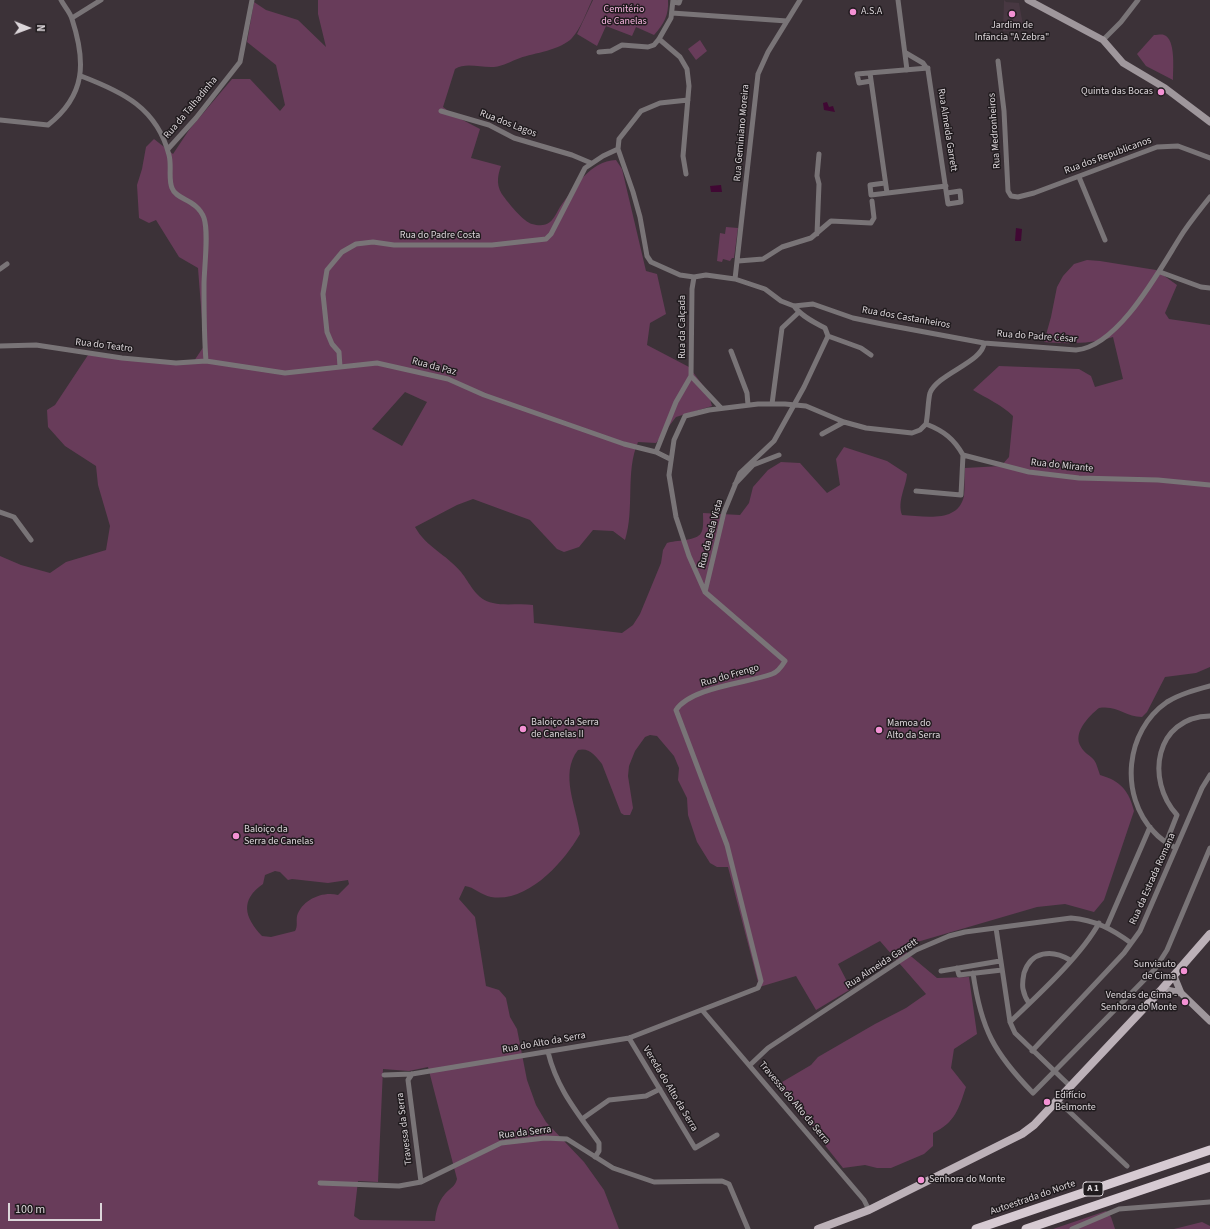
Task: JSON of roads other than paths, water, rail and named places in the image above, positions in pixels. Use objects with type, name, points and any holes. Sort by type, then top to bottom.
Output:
[{"type":"highway","name":"Autoestrada do Norte","points":[[976,1229],[1210,1150]]},
{"type":"highway","name":"A 1","points":[[1026,1229],[1210,1167]]},
{"type":"main road","points":[[1028,0],[1103,40],[1124,63],[1165,88],[1210,122]]},
{"type":"main road","points":[[818,1229],[869,1210],[1022,1134],[1034,1125],[1174,976],[1210,934]]},
{"type":"main road","points":[[1174,976],[1181,993],[1210,1021]]},
{"type":"main road","points":[[1162,989],[1181,993]]},
{"type":"street","points":[[0,120],[48,125],[61,114],[74,97],[81,76],[78,39],[72,18],[60,0]]},
{"type":"street","points":[[72,18],[101,0]]},
{"type":"street","name":"Rua da Talhadinha","points":[[206,361],[204,329],[206,244],[204,219],[196,205],[175,194],[172,189],[171,161],[168,149],[196,118],[240,62],[252,0]]},
{"type":"street","points":[[599,52],[611,51],[622,45],[648,47],[654,45],[659,40],[672,13],[673,1],[679,3],[680,0]]},
{"type":"street","name":"Rua Geminiano Moreira","points":[[735,279],[754,123],[756,82],[760,67],[768,52],[800,0]]},
{"type":"street","points":[[898,0],[907,70]]},
{"type":"street","points":[[1103,40],[1122,22],[1138,0]]},
{"type":"street","points":[[672,13],[787,21]]},
{"type":"street","points":[[659,40],[684,62],[689,78],[683,156],[686,174]]},
{"type":"street","points":[[906,53],[922,62],[928,69]]},
{"type":"street","name":"Rua Medronheiros","points":[[998,61],[1004,111],[1008,191],[1009,195],[1013,197]]},
{"type":"street","points":[[871,81],[858,83],[857,74],[928,69]]},
{"type":"street","name":"Rua Almeida Garrett","points":[[928,69],[947,193]]},
{"type":"street","points":[[870,72],[887,193]]},
{"type":"street","points":[[81,76],[125,95],[145,111],[157,124],[168,149]]},
{"type":"street","points":[[688,100],[660,103],[641,112],[619,138],[618,149],[640,217],[646,256],[651,262],[664,269],[694,277],[706,275],[735,279],[765,289],[781,301],[794,306],[799,312],[825,328],[828,336],[861,348],[871,355]]},
{"type":"street","name":"Rua dos Lagos","points":[[442,111],[489,125],[514,138],[572,155],[591,163]]},
{"type":"street","name":"Rua dos Republicanos","points":[[1013,197],[1034,193],[1162,147],[1178,146],[1210,158]]},
{"type":"street","name":"Rua do Padre Costa","points":[[340,367],[339,352],[332,344],[327,332],[323,294],[327,270],[342,252],[356,244],[373,242],[394,245],[492,245],[546,239],[551,234],[585,168],[591,163],[618,149]]},
{"type":"street","points":[[817,234],[819,184],[817,176],[819,154]]},
{"type":"street","points":[[1080,177],[1105,240]]},
{"type":"street","points":[[885,183],[870,185],[871,195],[946,186]]},
{"type":"street","name":"Rua do Padre César","points":[[926,424],[930,393],[936,386],[978,355],[984,348],[984,342],[1076,350],[1090,348],[1102,340],[1130,312],[1160,272],[1190,222],[1210,197]]},
{"type":"street","points":[[738,261],[764,259],[782,247],[811,238],[831,221],[868,224],[872,222],[874,216],[872,201]]},
{"type":"street","points":[[0,269],[7,264]]},
{"type":"street","points":[[1160,272],[1210,288]]},
{"type":"street","name":"Rua da Calçada","points":[[691,376],[691,304],[694,277]]},
{"type":"street","name":"Rua dos Castanheiros","points":[[794,306],[813,304],[869,322],[984,342]]},
{"type":"street","points":[[772,404],[782,328],[799,312]]},
{"type":"street","name":"Rua da Bela Vista","points":[[705,592],[724,512],[740,472],[774,441],[804,387],[828,336]]},
{"type":"street","name":"Rua do Teatro","points":[[0,346],[36,345],[122,358],[176,363],[206,361]]},
{"type":"street","points":[[731,350],[747,393],[748,406],[772,404],[806,406],[844,422],[866,428],[912,433],[920,430],[926,424],[940,429],[955,442],[963,455],[961,495],[916,492]]},
{"type":"street","name":"Rua da Paz","points":[[206,361],[285,374],[377,363],[448,379],[484,394],[624,444],[656,452],[670,459]]},
{"type":"street","points":[[656,452],[676,402],[691,376],[721,408]]},
{"type":"street","name":"Rua do Frengo","points":[[702,1010],[758,988],[761,981],[727,845],[676,710],[690,698],[738,682],[773,674],[785,661],[705,592],[689,556],[676,517],[669,476],[670,459],[674,440],[685,416],[721,408],[748,406]]},
{"type":"street","points":[[822,434],[844,422]]},
{"type":"street","name":"Rua do Mirante","points":[[963,455],[1029,472],[1079,478],[1158,480],[1210,485]]},
{"type":"street","points":[[735,484],[753,466],[779,456]]},
{"type":"street","points":[[2,512],[14,517],[31,540]]},
{"type":"street","points":[[1176,848],[1166,842],[1150,827],[1140,812],[1132,784],[1132,761],[1140,730],[1166,703],[1176,697],[1210,686]]},
{"type":"street","points":[[1166,842],[1177,815],[1167,802],[1162,792],[1158,765],[1161,750],[1166,738],[1177,727],[1186,722],[1210,716]]},
{"type":"street","name":"Rua da Estrada Romana","points":[[1032,1050],[1124,953],[1140,931],[1202,788],[1210,775]]},
{"type":"street","points":[[1107,926],[1150,827]]},
{"type":"street","points":[[973,973],[977,1001],[984,1026],[998,1053],[1014,1074],[1033,1093],[1155,969],[1167,950],[1210,848]]},
{"type":"street","name":"Rua Almeida Garrett","points":[[750,1065],[768,1048],[916,950],[948,936],[965,932],[1061,918],[1086,919],[1100,923],[1107,926],[1131,943]]},
{"type":"street","points":[[1010,1022],[1070,960],[1093,934],[1100,923]]},
{"type":"street","points":[[996,928],[1010,1022],[1015,1034],[1070,1086]]},
{"type":"street","points":[[1029,1004],[1022,987],[1026,969],[1032,960],[1038,955],[1048,953],[1059,954],[1070,960]]},
{"type":"street","points":[[942,971],[1000,961]]},
{"type":"street","points":[[957,968],[959,975],[1002,970]]},
{"type":"street","name":"Rua do Alto da Serra","points":[[384,1075],[412,1074],[629,1038],[702,1010]]},
{"type":"street","name":"Travessa do Alto da Serra","points":[[702,1010],[864,1200],[869,1210]]},
{"type":"street","name":"Vereda do Alto da Serra","points":[[629,1038],[695,1148],[717,1135]]},
{"type":"street","points":[[548,1052],[553,1072],[560,1087],[599,1143],[599,1151],[595,1157]]},
{"type":"street","name":"Travessa da Serra","points":[[412,1074],[408,1080],[421,1182]]},
{"type":"street","points":[[582,1119],[609,1100],[646,1096],[660,1089]]},
{"type":"street","points":[[1057,1100],[1127,1166]]},
{"type":"street","name":"Rua da Serra","points":[[320,1183],[399,1186],[421,1182],[501,1143],[545,1138],[567,1138],[613,1168],[654,1182],[722,1181],[729,1184],[748,1229]]},
{"type":"street","points":[[1072,1229],[1119,1209],[1210,1202]]},
{"type":"place","name":"A.S.A","points":[[853,12]]},
{"type":"place","name":"Jardim de Infãncia \"A Zebra\"","points":[[1012,14]]},
{"type":"place","name":"Quinta das Bocas","points":[[1161,92]]},
{"type":"place","name":"Baloiço da Serra de Canelas II","points":[[523,729]]},
{"type":"place","name":"Mamoa do Alto da Serra","points":[[879,730]]},
{"type":"place","name":"Baloiço da Serra de Canelas","points":[[236,836]]},
{"type":"place","name":"Sunviauto de Cima","points":[[1184,971]]},
{"type":"place","name":"Vendas de Cima - Senhora do Monte","points":[[1185,1002]]},
{"type":"place","name":"Edifício Belmonte","points":[[1047,1102]]},
{"type":"place","name":"Senhora do Monte","points":[[921,1180]]},
{"type":"park label","name":"Cemitério de Canelas","points":[[624,16]]}]
